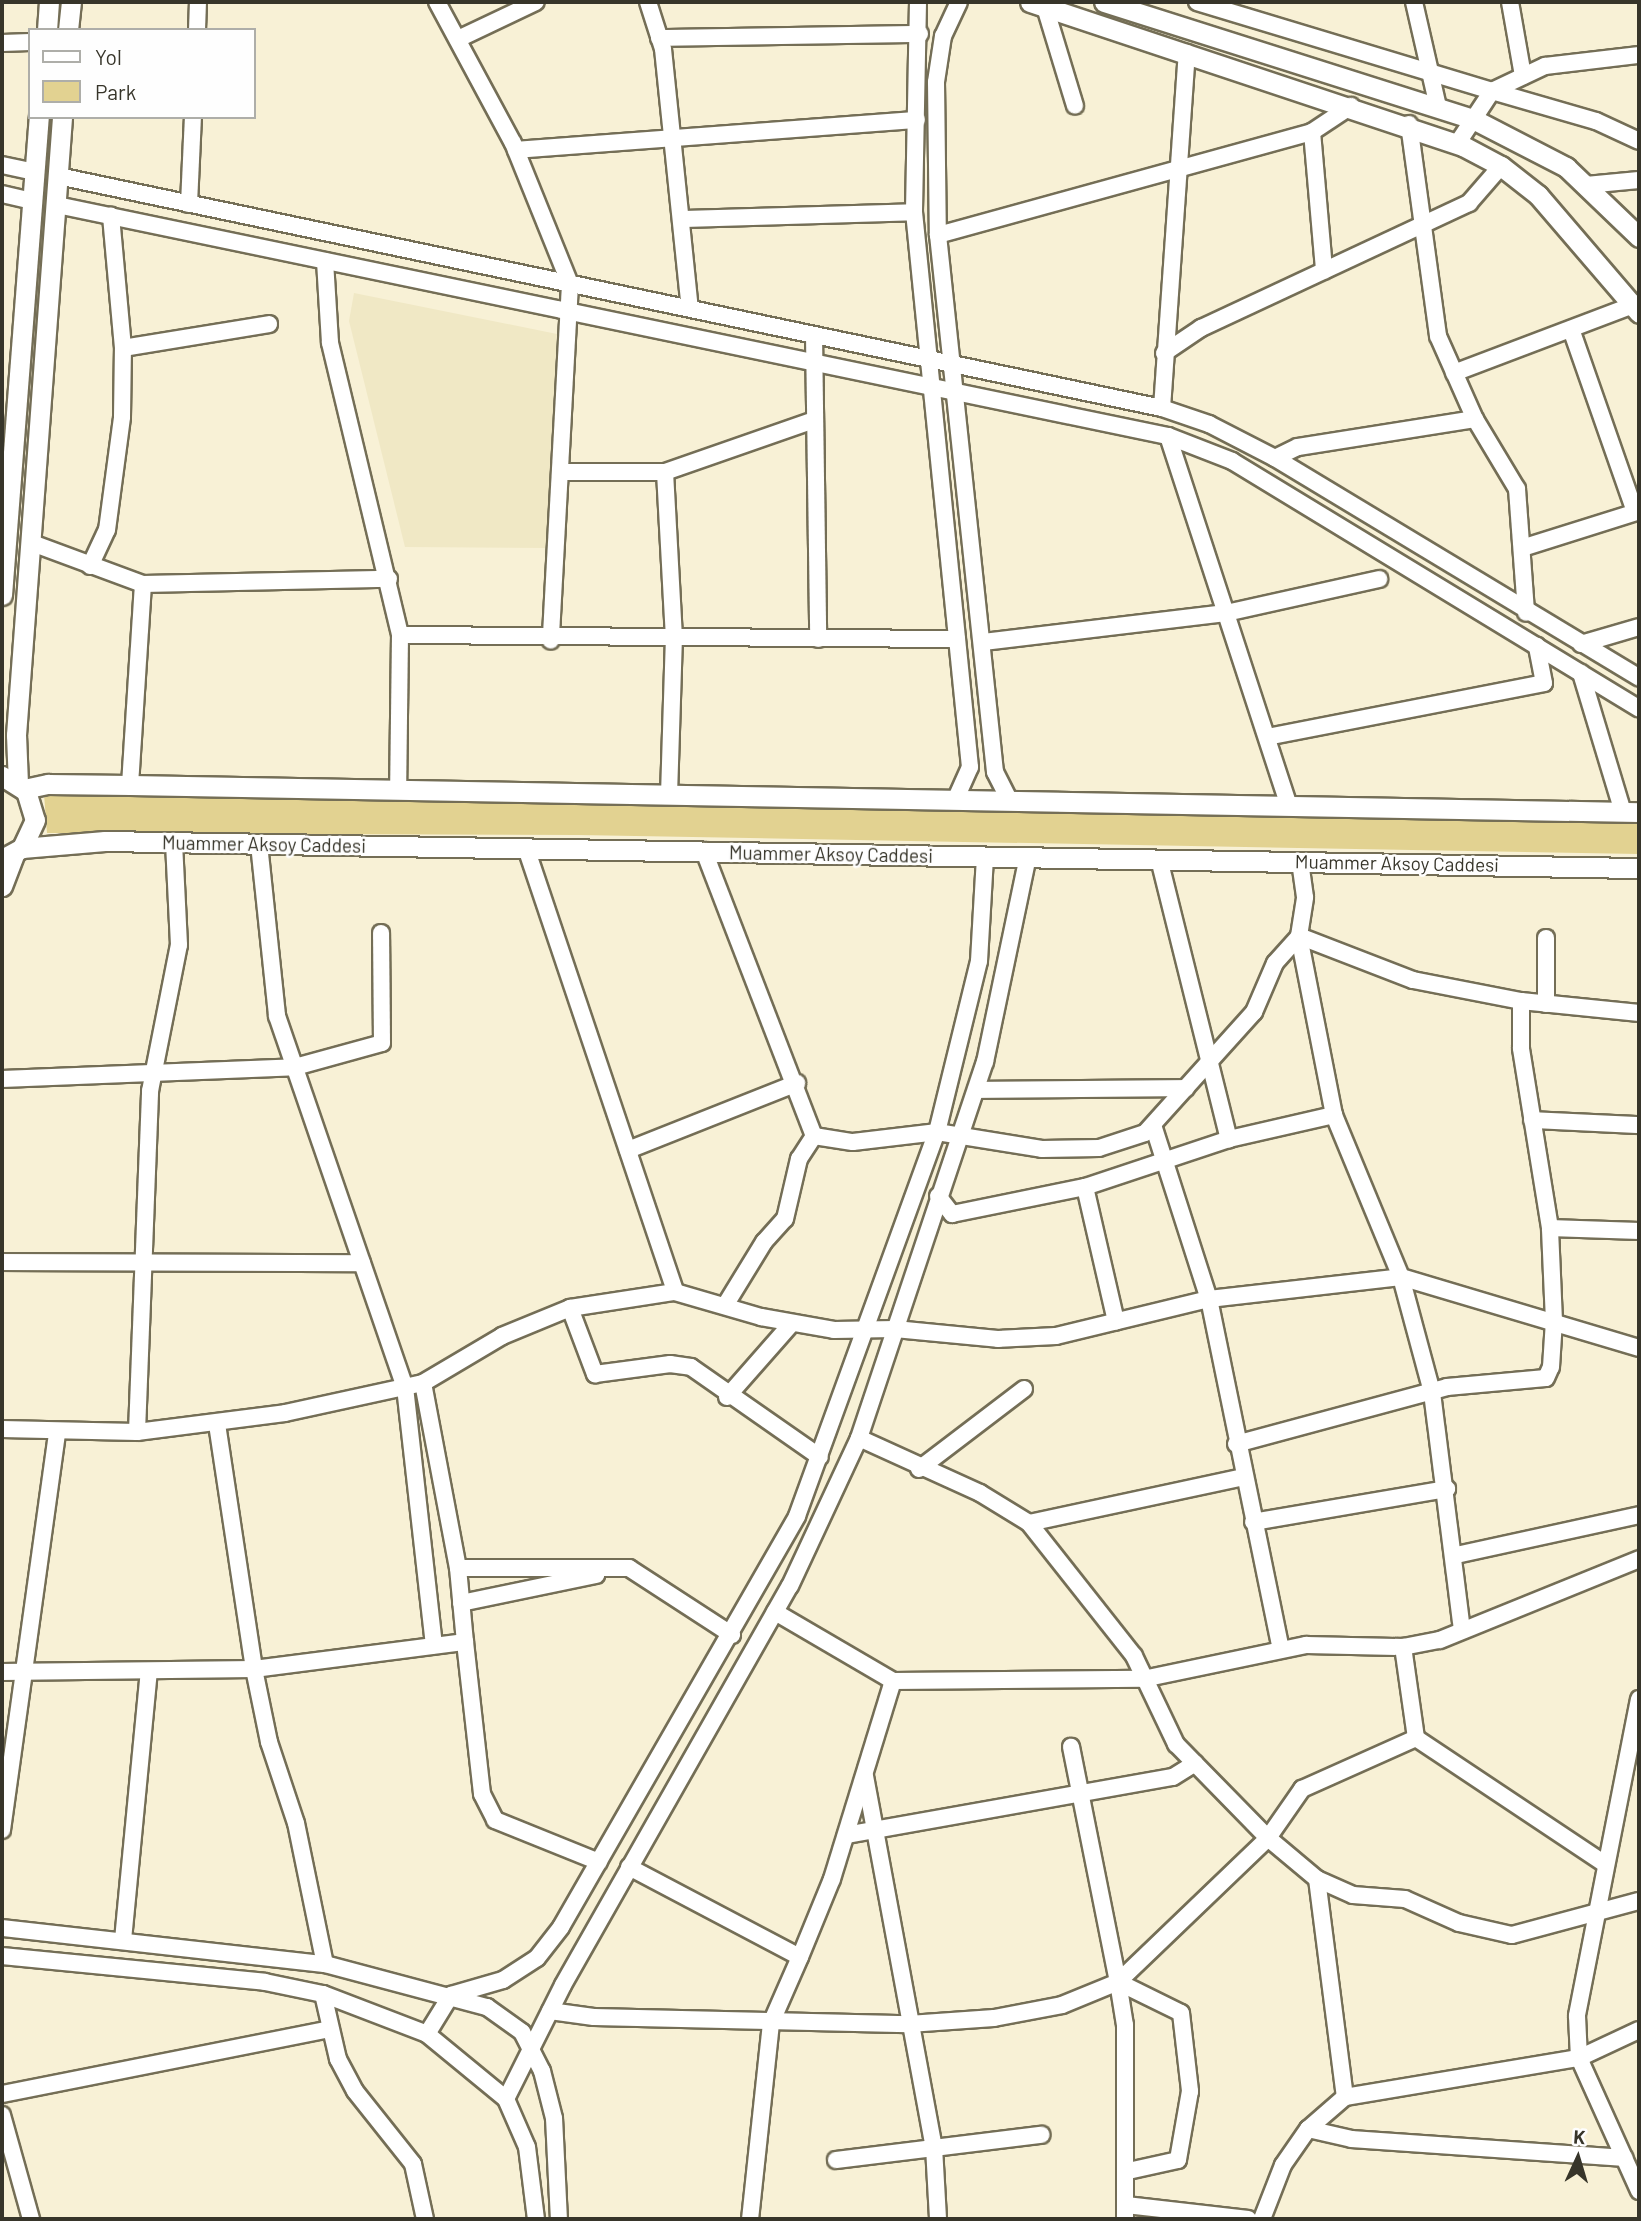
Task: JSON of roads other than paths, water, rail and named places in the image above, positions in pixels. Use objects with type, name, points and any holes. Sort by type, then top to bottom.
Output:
[{"type":"main road","points":[[47,28],[49,2]]},
{"type":"main road","points":[[68,28],[71,2]]},
{"type":"main road","points":[[1104,2],[1473,119],[1532,145],[1586,185],[1639,237]]},
{"type":"main road","points":[[1038,4],[1409,124],[1501,166],[1538,195],[1638,308]]},
{"type":"main road","points":[[2,596],[10,386],[39,119]]},
{"type":"main road","points":[[2,886],[13,853],[35,820],[15,783],[16,735],[33,543],[62,119]]},
{"type":"main road","points":[[15,783],[1289,803],[1631,812]]},
{"type":"main road","name":"Muammer Aksoy Caddesi","points":[[13,853],[174,842],[1639,867]]},
{"type":"street","points":[[197,28],[198,2]]},
{"type":"street","points":[[437,2],[516,150],[570,284],[551,640]]},
{"type":"street","points":[[458,39],[536,2]]},
{"type":"street","points":[[648,2],[659,37],[675,138],[690,309]]},
{"type":"street","points":[[918,2],[915,212],[970,767],[956,798]]},
{"type":"street","points":[[959,2],[943,36],[936,82],[938,235],[958,393],[995,772],[1008,798]]},
{"type":"street","points":[[1197,2],[1596,121],[1639,141]]},
{"type":"street","points":[[1414,2],[1438,107]]},
{"type":"street","points":[[1510,2],[1523,76]]},
{"type":"street","points":[[1038,4],[1075,106]]},
{"type":"street","points":[[659,37],[919,34]]},
{"type":"street","points":[[2,43],[28,42]]},
{"type":"street","points":[[1162,408],[1175,169],[1186,53]]},
{"type":"street","points":[[1457,144],[1492,92],[1523,76],[1545,66],[1639,55]]},
{"type":"street","points":[[938,235],[1312,132],[1351,106]]},
{"type":"street","points":[[189,204],[193,119]]},
{"type":"street","points":[[516,150],[917,120]]},
{"type":"street","points":[[1409,124],[1419,226],[1438,336],[1475,419],[1517,489],[1526,613]]},
{"type":"street","points":[[1312,132],[1324,271]]},
{"type":"street","points":[[2,165],[34,172]]},
{"type":"street","points":[[1164,353],[1201,328],[1475,198],[1501,166]]},
{"type":"street","points":[[58,176],[1162,408],[1209,424],[1275,458],[1526,613],[1639,678]]},
{"type":"street","points":[[1586,185],[1639,180]]},
{"type":"street","points":[[2,194],[32,201]]},
{"type":"street","points":[[57,205],[1168,436],[1232,461],[1639,708]]},
{"type":"street","points":[[684,219],[915,212]]},
{"type":"street","points":[[90,566],[107,530],[122,417],[123,348],[111,216]]},
{"type":"street","points":[[325,261],[330,342],[389,579],[400,635],[398,789]]},
{"type":"street","points":[[1454,373],[1571,329],[1638,308]]},
{"type":"street","points":[[123,348],[269,324]]},
{"type":"street","points":[[1522,548],[1637,511],[1571,329]]},
{"type":"street","points":[[814,335],[818,365],[814,419],[818,639]]},
{"type":"street","points":[[562,472],[665,472],[814,419]]},
{"type":"street","points":[[1275,458],[1298,447],[1475,419]]},
{"type":"street","points":[[1168,436],[1289,803]]},
{"type":"street","points":[[665,472],[674,636],[670,793]]},
{"type":"street","points":[[33,543],[143,584],[389,579]]},
{"type":"street","points":[[983,642],[1226,613],[1379,579]]},
{"type":"street","points":[[130,785],[143,584]]},
{"type":"street","points":[[1581,644],[1639,627]]},
{"type":"street","points":[[400,635],[551,640],[674,636],[957,639]]},
{"type":"street","points":[[1267,737],[1544,683],[1537,646]]},
{"type":"street","points":[[1581,673],[1631,812]]},
{"type":"street","points":[[137,1432],[154,1070],[179,945],[174,842]]},
{"type":"street","points":[[259,844],[277,1016],[405,1387],[434,1645]]},
{"type":"street","points":[[526,848],[675,1292]]},
{"type":"street","points":[[704,851],[797,1083],[814,1136]]},
{"type":"street","points":[[427,2034],[451,1995],[503,1980],[537,1958],[599,1862],[772,1566],[820,1457],[937,1132],[979,961],[985,856]]},
{"type":"street","points":[[506,2099],[550,2011],[629,1867],[775,1612],[859,1438],[938,1196],[976,1090],[1028,857]]},
{"type":"street","points":[[1159,859],[1229,1139]]},
{"type":"street","points":[[1300,862],[1305,897],[1299,936],[1335,1115],[1401,1277],[1432,1392],[1447,1489],[1462,1630]]},
{"type":"street","points":[[2,1079],[87,1079],[154,1070],[295,1067],[382,1043],[380,933]]},
{"type":"street","points":[[814,1136],[853,1142],[937,1132],[960,1138],[1042,1149],[1099,1148],[1145,1133],[1254,1012],[1275,963],[1299,936]]},
{"type":"street","points":[[1299,936],[1413,981],[1521,1001],[1639,1013]]},
{"type":"street","points":[[1546,938],[1546,1004]]},
{"type":"street","points":[[1236,1444],[1432,1392],[1546,1378],[1552,1367],[1554,1321],[1550,1228],[1521,1048],[1521,1001]]},
{"type":"street","points":[[628,1150],[797,1083]]},
{"type":"street","points":[[976,1090],[1186,1088]]},
{"type":"street","points":[[938,1196],[952,1214],[1085,1187],[1164,1163],[1229,1139],[1335,1115]]},
{"type":"street","points":[[1532,1120],[1639,1125]]},
{"type":"street","points":[[1153,1125],[1209,1298],[1236,1444],[1281,1649]]},
{"type":"street","points":[[726,1304],[785,1219],[799,1159],[814,1136]]},
{"type":"street","points":[[1085,1187],[1116,1321]]},
{"type":"street","points":[[1550,1228],[1639,1231]]},
{"type":"street","points":[[2,1262],[362,1263]]},
{"type":"street","points":[[2,1429],[57,1433],[137,1432],[217,1424],[405,1387],[423,1383],[502,1336],[570,1308],[675,1292],[792,1323],[866,1331],[895,1329],[998,1339],[1056,1336],[1209,1298],[1401,1277],[1639,1348]]},
{"type":"street","points":[[570,1308],[595,1374],[670,1364],[691,1367],[727,1397],[820,1457]]},
{"type":"street","points":[[727,1397],[792,1323]]},
{"type":"street","points":[[423,1383],[458,1568],[482,1794],[495,1820],[599,1862]]},
{"type":"street","points":[[919,1469],[1024,1389]]},
{"type":"street","points":[[217,1424],[254,1670],[270,1742],[296,1824],[325,1964]]},
{"type":"street","points":[[2,1830],[57,1433]]},
{"type":"street","points":[[859,1438],[919,1469],[981,1493],[1029,1523],[1134,1656],[1177,1744],[1268,1838],[1317,1879],[1353,1895],[1405,1899],[1459,1923],[1512,1935],[1594,1916],[1639,1901]]},
{"type":"street","points":[[1029,1523],[1243,1477]]},
{"type":"street","points":[[1253,1522],[1447,1489]]},
{"type":"street","points":[[1455,1555],[1639,1515]]},
{"type":"street","points":[[775,1612],[893,1681],[1143,1679],[1281,1649],[1403,1647],[1462,1630],[1639,1559]]},
{"type":"street","points":[[458,1568],[629,1568],[732,1635]]},
{"type":"street","points":[[461,1603],[629,1568]]},
{"type":"street","points":[[2,1672],[25,1675],[254,1670],[465,1642]]},
{"type":"street","points":[[1403,1647],[1416,1738],[1605,1864]]},
{"type":"street","points":[[123,1940],[149,1672]]},
{"type":"street","points":[[750,2219],[771,2023],[800,1957],[846,1835],[893,1681]]},
{"type":"street","points":[[1639,1699],[1594,1916],[1577,2016],[1579,2058],[1639,2191]]},
{"type":"street","points":[[550,2011],[771,2023],[909,2024],[995,2018],[1062,2005],[1118,1982],[1268,1838],[1302,1789],[1416,1738]]},
{"type":"street","points":[[1071,1747],[1118,1982],[1128,2171],[1126,2212],[1248,2219]]},
{"type":"street","points":[[846,1835],[878,1832],[1173,1777],[1195,1763]]},
{"type":"street","points":[[865,1776],[878,1832],[909,2024],[933,2147],[938,2219]]},
{"type":"street","points":[[629,1867],[800,1957]]},
{"type":"street","points":[[1317,1879],[1345,2096]]},
{"type":"street","points":[[2,1928],[325,1964],[451,1995],[504,2017],[533,2047],[554,2118],[559,2219]]},
{"type":"street","points":[[2,1955],[208,1974],[323,1994],[427,2034],[506,2099],[527,2147],[536,2219]]},
{"type":"street","points":[[1118,1982],[1181,2013],[1190,2091],[1178,2160],[1128,2171]]},
{"type":"street","points":[[323,1994],[329,2029],[355,2091],[413,2164],[425,2219]]},
{"type":"street","points":[[2,2094],[329,2029]]},
{"type":"street","points":[[1262,2219],[1283,2165],[1308,2129],[1345,2096],[1579,2058],[1639,2030]]},
{"type":"street","points":[[2,2115],[31,2219]]},
{"type":"street","points":[[1308,2129],[1352,2138],[1624,2158]]},
{"type":"street","points":[[836,2160],[1041,2135]]}]
